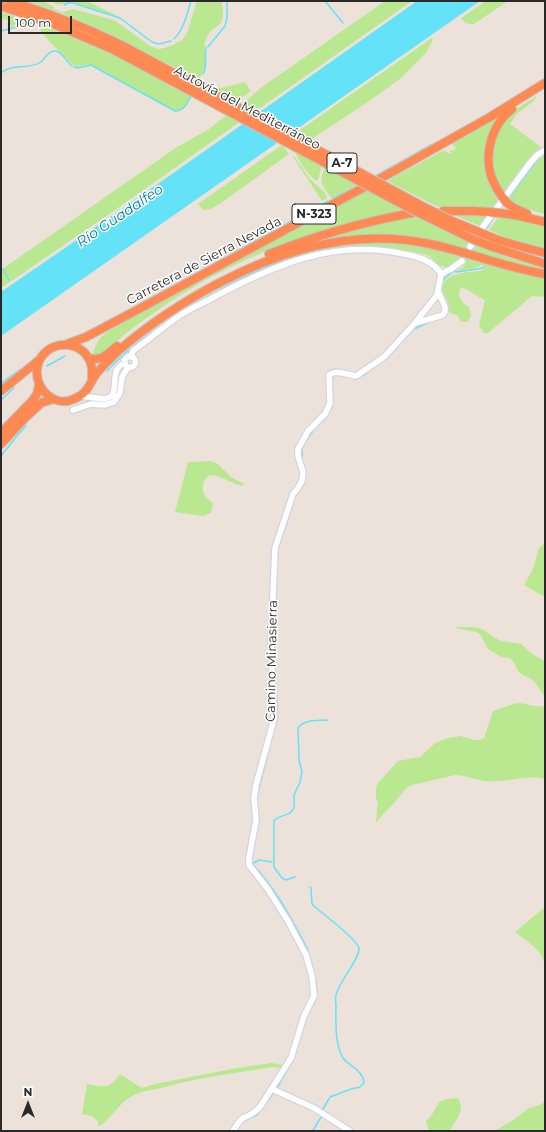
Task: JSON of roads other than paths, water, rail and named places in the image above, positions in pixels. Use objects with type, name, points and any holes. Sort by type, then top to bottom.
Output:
[{"type":"highway","name":"Autovía del Mediterráneo","points":[[10,1],[52,15],[113,41],[187,85],[413,210],[472,239],[545,264]]},
{"type":"highway","name":"Autovía del Mediterráneo","points":[[1,6],[82,35],[118,52],[276,128],[450,220],[498,240],[545,253]]},
{"type":"highway","name":"Carretera de Sierra Nevada","points":[[67,344],[86,337],[394,171],[524,97],[545,83]]},
{"type":"highway","points":[[524,97],[498,124],[490,144],[489,165],[491,176],[496,188],[505,200],[522,213],[545,221]]},
{"type":"highway","points":[[443,210],[515,215],[545,221]]},
{"type":"highway","points":[[1,391],[39,360],[45,352],[52,347],[67,344],[76,347],[93,360],[102,358],[178,301],[199,288],[264,256],[340,229],[412,213]]},
{"type":"highway","points":[[19,376],[27,374],[33,375],[45,393],[52,399],[62,401],[72,400],[86,391],[103,366],[118,352],[161,319],[191,299],[220,282],[274,258],[302,248],[327,243],[353,239],[378,238],[403,240],[448,248],[506,265],[545,274]]},
{"type":"highway","name":"Carretera de Sierra Nevada","points":[[86,355],[86,342],[103,328]]},
{"type":"highway","points":[[86,355],[92,367],[91,382]]},
{"type":"highway","points":[[1,433],[37,394],[37,368],[39,360]]},
{"type":"highway","points":[[1,444],[41,403],[52,399]]},
{"type":"street","points":[[470,247],[482,228],[530,163],[537,155],[545,150]]},
{"type":"street","points":[[73,410],[91,404],[105,406],[114,402],[120,393],[126,358],[131,356],[133,351],[179,316],[280,265],[336,251],[372,249],[409,255],[423,259],[437,268],[441,274],[462,261]]},
{"type":"street","name":"Camino Minasierra","points":[[233,1131],[238,1122],[255,1112],[272,1089],[291,1058],[304,1016],[314,996],[312,976],[306,955],[288,921],[267,888],[249,865],[256,820],[254,798],[256,785],[274,719],[271,644],[275,548],[293,494],[302,481],[303,472],[298,449],[308,431],[325,414],[330,403],[329,375],[332,373],[342,372],[356,376],[384,357],[415,323],[437,295],[441,274]]},
{"type":"street","points":[[415,323],[443,315],[446,311],[438,291]]},
{"type":"street","points":[[80,396],[105,399],[112,396],[118,367],[122,364],[131,367],[135,364],[134,359],[131,356]]},
{"type":"street","points":[[91,382],[94,394],[101,399]]},
{"type":"street","points":[[272,1089],[314,1108],[350,1131]]},
{"type":"water","name":"Río Guadalfeo","points":[[417,1],[480,1],[1,336],[1,292],[155,186]]},
{"type":"waterway","points":[[174,39],[183,26],[191,1]]},
{"type":"waterway","points":[[208,47],[225,26],[227,18],[227,1]]},
{"type":"waterway","points":[[325,1],[343,23]]},
{"type":"waterway","points":[[64,5],[73,3],[120,18],[152,42],[159,44],[171,41]]},
{"type":"waterway","points":[[1,31],[33,23]]},
{"type":"waterway","points":[[203,74],[205,68],[206,49]]},
{"type":"waterway","points":[[1,73],[10,68],[31,66],[41,62],[49,53],[54,51],[60,53],[72,66]]},
{"type":"waterway","points":[[74,67],[78,68],[91,65],[175,111],[184,108],[192,94]]},
{"type":"waterway","points":[[379,174],[431,145]]},
{"type":"waterway","points":[[512,194],[540,156]]},
{"type":"waterway","points":[[333,198],[356,187]]},
{"type":"waterway","points":[[144,302],[328,201]]},
{"type":"waterway","points":[[487,228],[493,219]]},
{"type":"waterway","points":[[1,227],[1,253]]},
{"type":"waterway","name":"Camino Minasierra","points":[[471,251],[475,246]]},
{"type":"waterway","points":[[196,303],[253,273],[283,261],[314,253]]},
{"type":"waterway","points":[[422,256],[430,259]]},
{"type":"waterway","points":[[442,282],[464,262]]},
{"type":"waterway","points":[[454,271],[457,272],[483,268]]},
{"type":"waterway","points":[[3,269],[9,280]]},
{"type":"waterway","points":[[444,299],[448,310]]},
{"type":"waterway","points":[[405,338],[414,329],[434,320]]},
{"type":"waterway","points":[[107,371],[134,346],[163,324]]},
{"type":"waterway","points":[[47,366],[65,356]]},
{"type":"waterway","points":[[364,375],[377,365]]},
{"type":"waterway","points":[[1,383],[21,369]]},
{"type":"waterway","points":[[1,400],[14,388]]},
{"type":"waterway","points":[[307,439],[316,427],[326,418]]},
{"type":"waterway","points":[[1,456],[26,426]]},
{"type":"waterway","points":[[302,447],[302,459]]},
{"type":"waterway","points":[[291,510],[294,498],[303,484],[306,475],[304,466]]},
{"type":"waterway","points":[[277,552],[289,516]]},
{"type":"waterway","points":[[276,586],[274,643],[277,717]]},
{"type":"waterway","points":[[295,877],[286,880],[282,878],[274,867],[274,821],[277,818],[290,813],[294,808],[294,795],[300,782],[302,772],[299,760],[298,728],[307,722],[328,720]]},
{"type":"waterway","points":[[258,816],[258,792],[269,749]]},
{"type":"waterway","points":[[254,843],[258,823]]},
{"type":"waterway","points":[[252,864],[259,860],[272,862]]},
{"type":"waterway","points":[[252,864],[269,883],[290,916],[308,950]]},
{"type":"waterway","points":[[310,887],[312,904],[346,933],[359,948],[356,958],[341,983],[336,995],[336,1035],[338,1046],[343,1058],[359,1072],[364,1083],[360,1087],[330,1097],[323,1109]]},
{"type":"waterway","points":[[310,958],[312,965]]},
{"type":"waterway","points":[[310,1009],[316,998],[317,991],[315,979]]},
{"type":"waterway","points":[[277,1088],[293,1060]]},
{"type":"waterway","points":[[242,1123],[257,1115],[272,1095]]},
{"type":"waterway","points":[[311,1131],[314,1129],[321,1117]]}]
